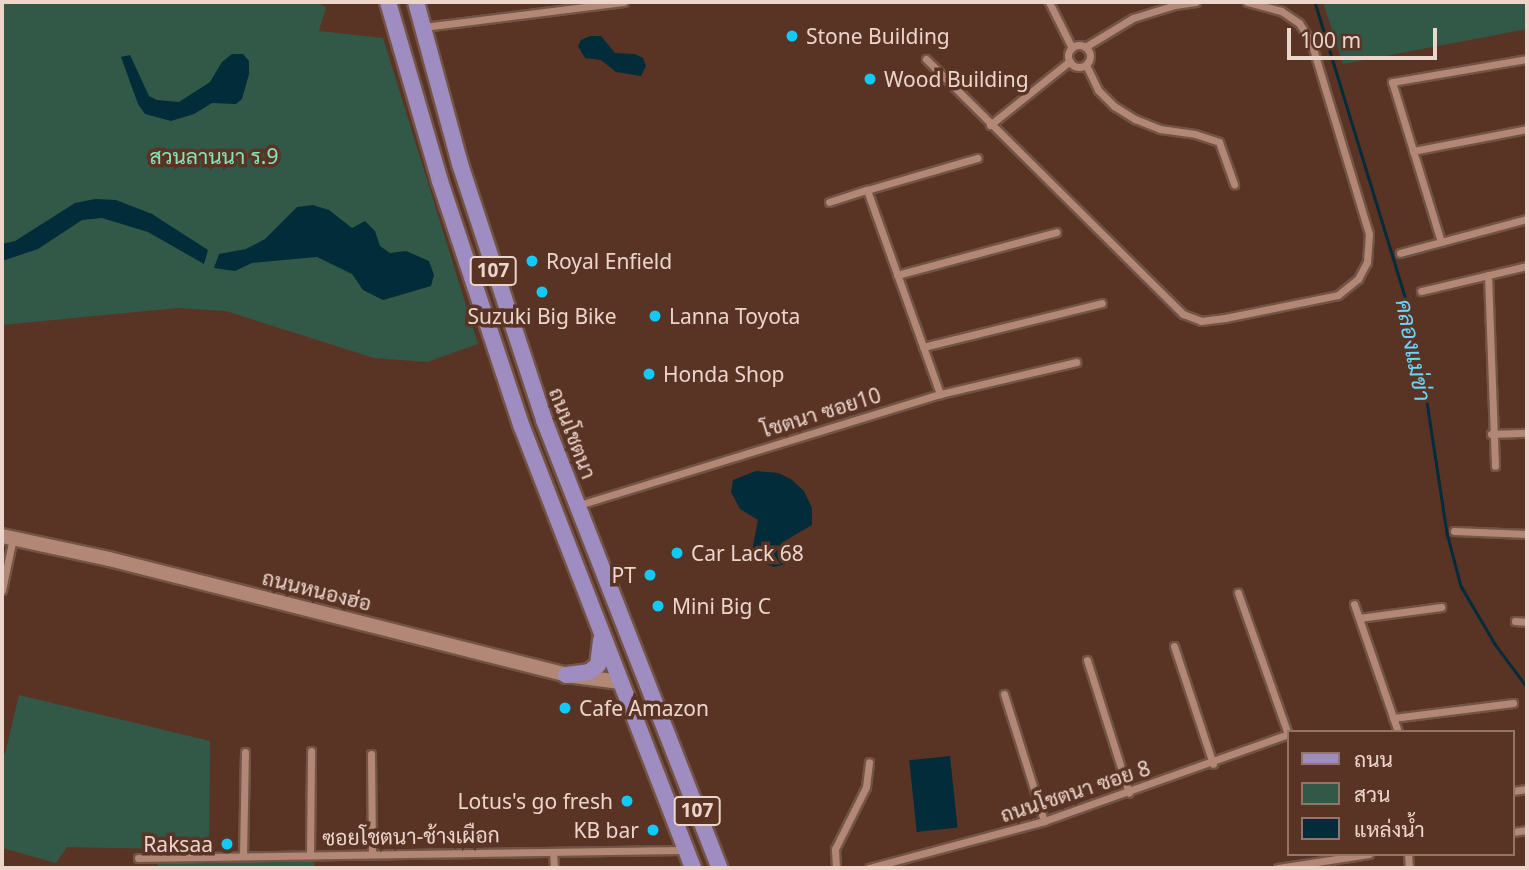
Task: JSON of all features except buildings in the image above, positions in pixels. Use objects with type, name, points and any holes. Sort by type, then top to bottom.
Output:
[{"type":"main road","name":"ถนนโชตนา","points":[[416,2],[460,164],[544,420],[720,868]]},
{"type":"main road","name":"ถนนโชตนา","points":[[385,4],[440,181],[522,427],[693,868]]},
{"type":"main road","points":[[522,427],[544,420]]},
{"type":"main road","name":"ถนนหนองฮ่อ","points":[[7,537],[109,559],[566,675],[621,682]]},
{"type":"main road","points":[[566,675],[589,672],[598,665],[602,653],[600,630]]},
{"type":"main road","points":[[621,682],[644,673]]},
{"type":"street","points":[[423,27],[623,2]]},
{"type":"street","points":[[990,125],[1070,61],[1072,48],[1049,2]]},
{"type":"street","points":[[1072,48],[1085,47],[1133,18],[1175,5],[1196,2]]},
{"type":"street","points":[[926,59],[1183,314],[1201,321],[1224,318],[1338,295],[1358,279],[1367,262],[1369,234],[1311,41],[1299,23],[1281,11],[1247,2]]},
{"type":"street","points":[[1085,47],[1090,57],[1086,65]]},
{"type":"street","points":[[1441,242],[1392,82],[1527,59]]},
{"type":"street","points":[[1070,61],[1075,66],[1086,65]]},
{"type":"street","points":[[1086,65],[1098,90],[1114,106],[1135,119],[1160,129],[1195,134],[1219,142],[1234,184]]},
{"type":"street","points":[[1413,151],[1527,129]]},
{"type":"street","points":[[829,202],[977,158]]},
{"type":"street","points":[[867,190],[940,394]]},
{"type":"street","points":[[1400,253],[1527,219]]},
{"type":"street","points":[[897,275],[1056,232]]},
{"type":"street","points":[[1421,291],[1527,266]]},
{"type":"street","points":[[1489,275],[1491,434],[1494,466]]},
{"type":"street","points":[[923,347],[1102,303]]},
{"type":"street","name":"โชตนา ซอย10","points":[[578,506],[940,394],[1076,362]]},
{"type":"street","points":[[1491,434],[1527,433]]},
{"type":"street","points":[[1454,531],[1527,534]]},
{"type":"street","points":[[2,590],[7,537]]},
{"type":"street","points":[[1238,593],[1288,731]]},
{"type":"street","points":[[1354,604],[1397,730]]},
{"type":"street","points":[[1359,618],[1441,607]]},
{"type":"street","points":[[1515,621],[1527,622]]},
{"type":"street","points":[[1174,646],[1213,764]]},
{"type":"street","points":[[1087,660],[1129,793]]},
{"type":"street","points":[[1004,694],[1044,821]]},
{"type":"street","points":[[1393,718],[1513,703]]},
{"type":"street","name":"ถนนโชตนา ซอย 8","points":[[869,868],[1044,821],[1213,764],[1288,734]]},
{"type":"street","points":[[310,855],[311,751]]},
{"type":"street","points":[[243,856],[245,752]]},
{"type":"street","points":[[371,754],[372,854]]},
{"type":"street","points":[[836,868],[835,849],[866,787],[869,762]]},
{"type":"street","name":"ซอยโชตนา-ช้างเผือก","points":[[138,858],[685,850]]},
{"type":"street","points":[[553,852],[554,868]]},
{"type":"street","points":[[1278,868],[1332,864],[1362,856]]},
{"type":"green space","name":"สวนลานนา ร.9","points":[[2,2],[315,2],[326,7],[319,31],[383,38],[478,344],[427,362],[374,358],[226,311],[177,308],[2,325]]},
{"type":"green space","points":[[1323,2],[1527,2],[1527,29],[1343,64]]},
{"type":"green space","points":[[19,695],[210,741],[209,850],[67,847],[56,863],[2,848],[2,754],[5,754]]},
{"type":"green space","points":[[314,860],[314,868],[155,868],[159,862]]},
{"type":"water","points":[[590,36],[601,36],[615,53],[635,54],[643,58],[646,66],[641,76],[616,72],[601,60],[585,58],[578,46],[581,40]]},
{"type":"water","points":[[232,54],[243,54],[249,61],[249,74],[242,99],[236,104],[212,103],[194,114],[171,121],[145,114],[138,104],[121,57],[130,55],[149,96],[157,100],[179,102],[210,82],[222,62]]},
{"type":"water","points":[[95,199],[116,200],[152,214],[208,250],[204,264],[148,232],[102,218],[82,220],[38,249],[2,261],[2,244],[15,241],[75,203]]},
{"type":"water","points":[[313,205],[329,210],[352,228],[365,221],[375,231],[380,246],[390,253],[406,251],[429,261],[434,275],[431,286],[383,300],[363,290],[352,274],[317,257],[252,263],[235,271],[214,268],[219,254],[246,249],[265,239],[297,207]]},
{"type":"water","points":[[756,471],[778,473],[791,479],[804,491],[812,508],[812,525],[783,542],[783,554],[790,563],[774,567],[759,562],[752,551],[758,520],[740,509],[731,492],[733,480]]},
{"type":"water","points":[[950,756],[958,828],[917,832],[909,760]]},
{"type":"waterway","name":"คลองแม่ข่า","points":[[1315,2],[1406,300],[1425,389],[1447,533],[1461,586],[1495,644],[1527,687]]},
{"type":"place","name":"Stone Building","points":[[792,36]]},
{"type":"place","name":"Wood Building","points":[[870,79]]},
{"type":"place","name":"Royal Enfield","points":[[532,261]]},
{"type":"place","name":"Suzuki Big Bike","points":[[542,292]]},
{"type":"place","name":"Lanna Toyota","points":[[655,316]]},
{"type":"place","name":"Honda Shop","points":[[649,374]]},
{"type":"place","name":"Car Lack 68","points":[[677,553]]},
{"type":"place","name":"PT","points":[[650,575]]},
{"type":"place","name":"Mini Big C","points":[[658,606]]},
{"type":"place","name":"Cafe Amazon","points":[[565,708]]},
{"type":"place","name":"Lotus's go fresh","points":[[627,801]]},
{"type":"place","name":"KB bar","points":[[653,830]]},
{"type":"place","name":"Raksaa","points":[[227,844]]}]
